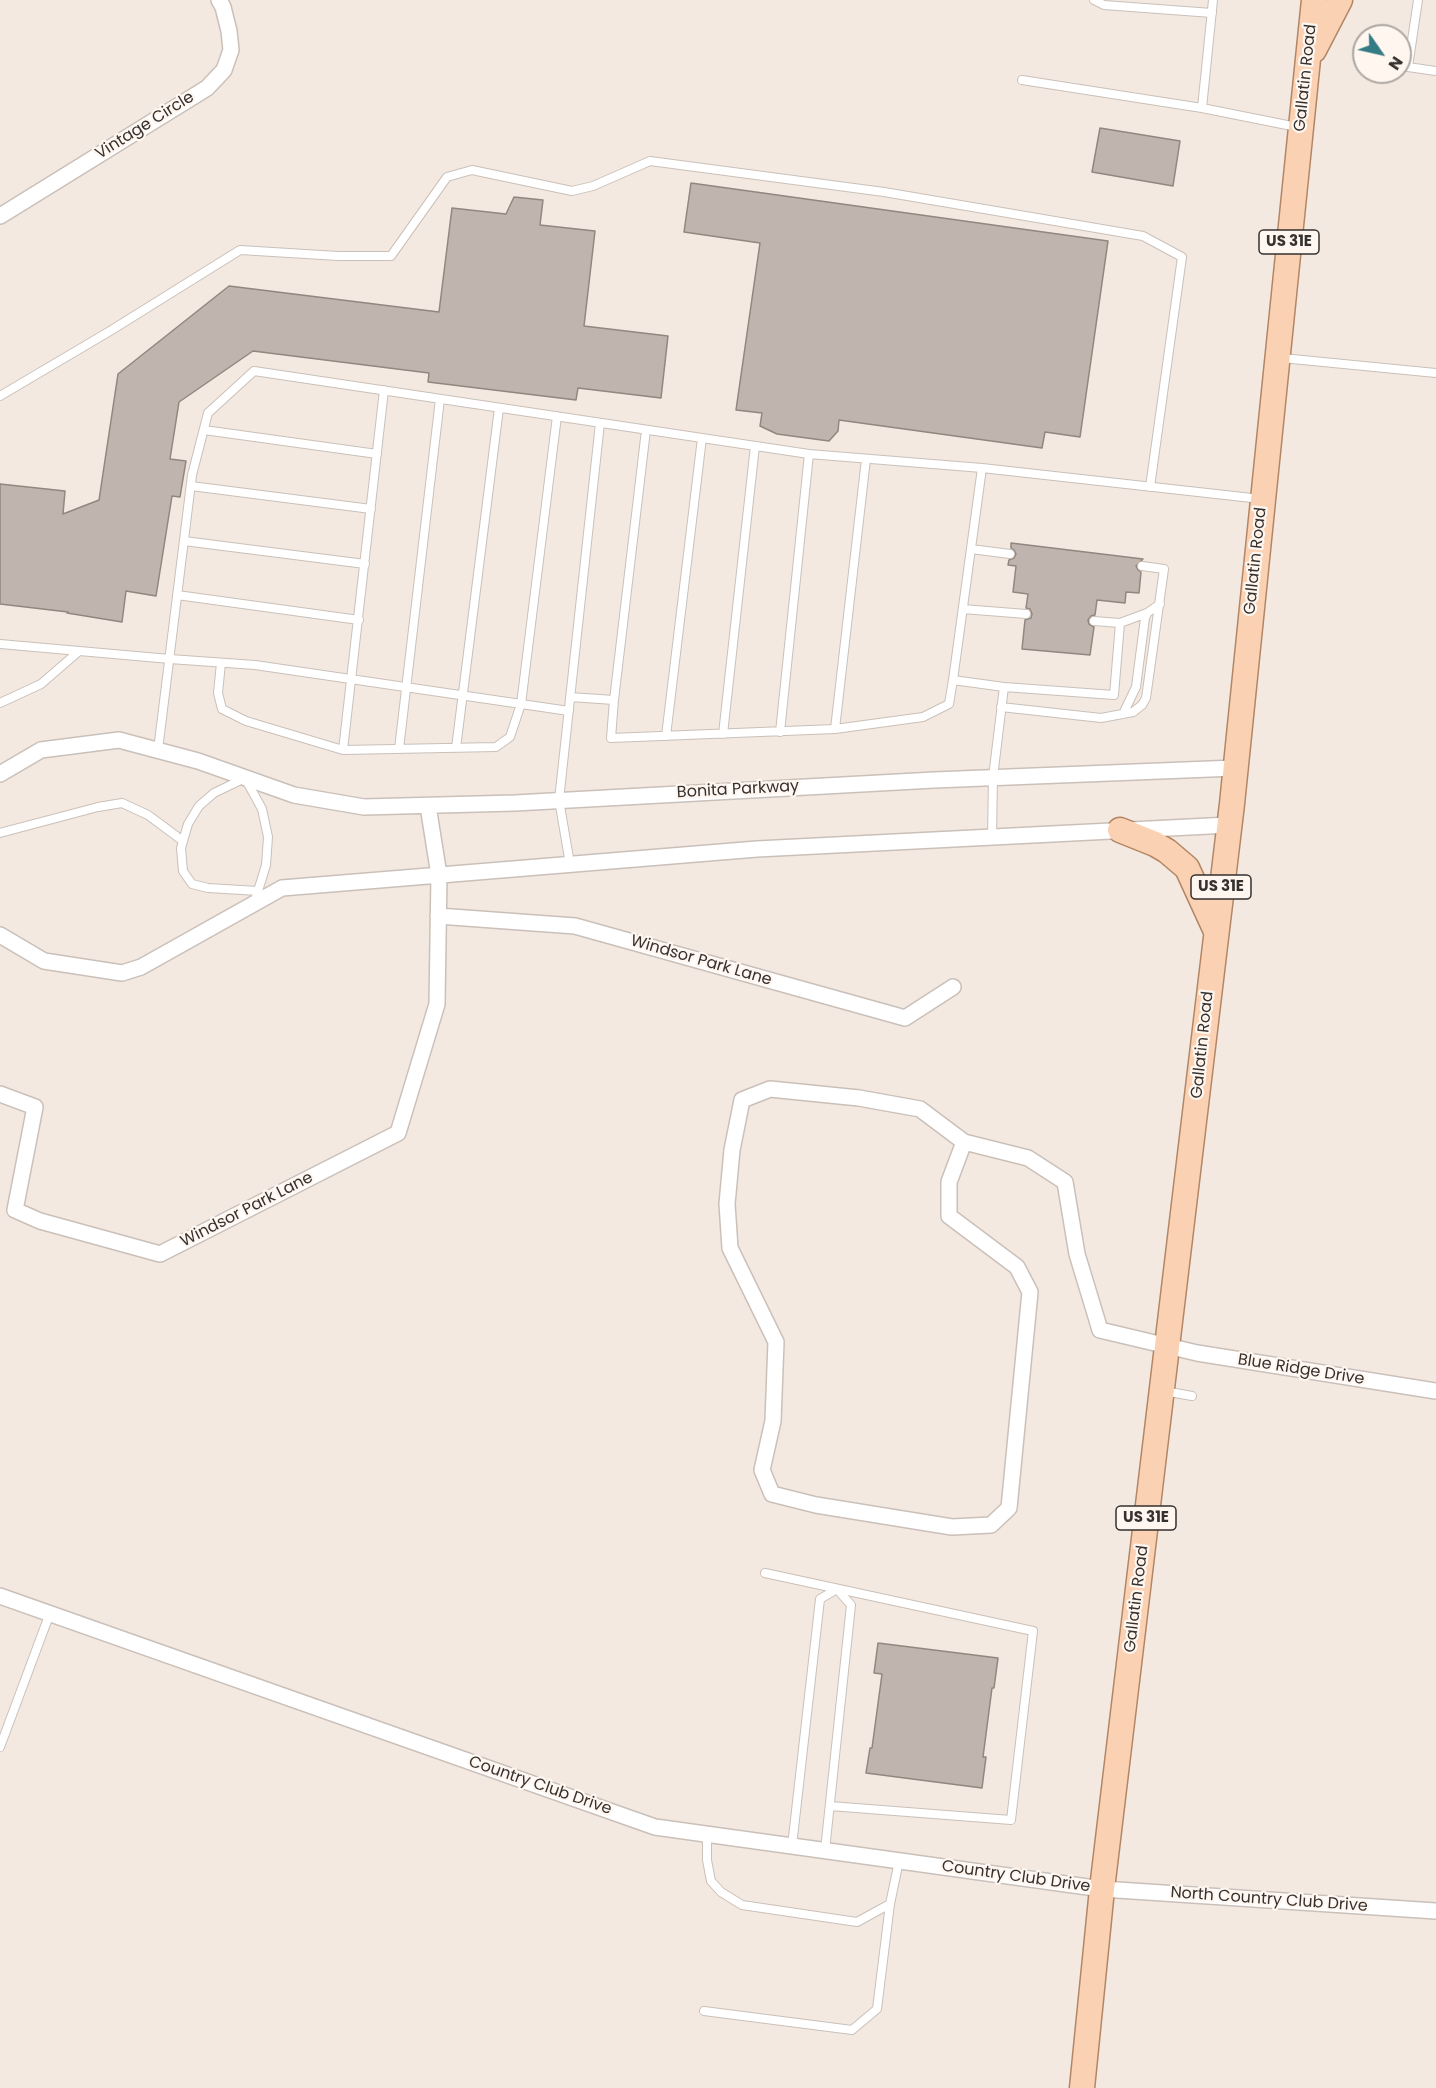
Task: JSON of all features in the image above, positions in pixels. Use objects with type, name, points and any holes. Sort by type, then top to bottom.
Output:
[{"type":"main road","name":"Gallatin Road","points":[[1082,2088],[1102,1889],[1229,825],[1314,0]]},
{"type":"main road","points":[[1308,63],[1340,0]]},
{"type":"main road","points":[[1120,830],[1155,844],[1167,851],[1186,868],[1216,930]]},
{"type":"street","name":"Vintage Circle","points":[[0,216],[207,88],[224,69],[231,50],[229,31],[219,0]]},
{"type":"street","name":"Bonita Parkway","points":[[0,774],[41,750],[119,740],[198,761],[294,795],[364,807],[428,806],[993,777],[1235,768]]},
{"type":"street","name":"Windsor Park Lane","points":[[0,1094],[35,1107],[15,1210],[40,1221],[160,1254],[398,1133],[437,1004],[439,875],[428,806]]},
{"type":"street","points":[[0,934],[44,961],[122,973],[141,967],[255,897],[282,888],[757,849],[1229,825]]},
{"type":"street","name":"Windsor Park Lane","points":[[438,916],[574,926],[905,1018],[953,987]]},
{"type":"street","points":[[770,1089],[859,1098],[920,1109],[964,1142],[948,1182],[949,1216],[1017,1267],[1030,1292],[1009,1508],[991,1525],[952,1527],[816,1505],[772,1494],[762,1470],[773,1421],[776,1342],[730,1248],[727,1204],[732,1150],[742,1100],[770,1089]]},
{"type":"street","name":"Blue Ridge Drive","points":[[964,1142],[1028,1158],[1065,1182],[1077,1254],[1100,1330],[1167,1347],[1251,1363],[1436,1391]]},
{"type":"street","name":"Country Club Drive","points":[[0,1596],[655,1827],[1102,1889]]},
{"type":"street","name":"North Country Club Drive","points":[[1102,1889],[1436,1911]]},
{"type":"lane","points":[[1094,0],[1104,5],[1212,13]]},
{"type":"lane","points":[[1202,108],[1213,0]]},
{"type":"lane","points":[[1418,0],[1408,67],[1436,71]]},
{"type":"lane","points":[[1022,80],[1202,108],[1301,128]]},
{"type":"lane","points":[[0,396],[240,250],[338,256],[391,256],[447,177],[472,170],[572,190],[593,186],[650,161],[884,192],[1143,236],[1182,257],[1150,487]]},
{"type":"lane","points":[[1278,357],[1436,372]]},
{"type":"lane","points":[[158,750],[191,486],[208,413],[254,371],[809,454],[982,468],[1263,499]]},
{"type":"lane","points":[[343,750],[384,390]]},
{"type":"lane","points":[[399,749],[440,399]]},
{"type":"lane","points":[[456,748],[499,408]]},
{"type":"lane","points":[[221,663],[218,693],[222,709],[246,721],[343,750],[495,747],[510,738],[521,704],[557,416]]},
{"type":"lane","points":[[570,864],[559,800],[600,423]]},
{"type":"lane","points":[[204,429],[377,454]]},
{"type":"lane","points":[[646,430],[611,738],[835,729],[923,717],[950,704],[982,468]]},
{"type":"lane","points":[[666,736],[702,438]]},
{"type":"lane","points":[[723,734],[754,446]]},
{"type":"lane","points":[[780,732],[809,454]]},
{"type":"lane","points":[[835,729],[866,459]]},
{"type":"lane","points":[[191,486],[371,509]]},
{"type":"lane","points":[[184,541],[365,564]]},
{"type":"lane","points":[[971,549],[1010,554]]},
{"type":"lane","points":[[1001,707],[1101,718],[1133,712],[1142,705],[1146,698],[1164,569],[1142,566]]},
{"type":"lane","points":[[177,595],[359,620]]},
{"type":"lane","points":[[1094,621],[1120,623],[1147,613],[1160,604]]},
{"type":"lane","points":[[963,609],[1026,614]]},
{"type":"lane","points":[[1123,714],[1136,687],[1147,613]]},
{"type":"lane","points":[[953,680],[1004,687],[1114,695],[1120,623]]},
{"type":"lane","points":[[0,644],[255,665],[568,711]]},
{"type":"lane","points":[[0,704],[41,684],[78,652]]},
{"type":"lane","points":[[992,837],[993,777],[1004,687]]},
{"type":"lane","points":[[570,697],[614,700]]},
{"type":"lane","points":[[245,778],[262,809],[268,837],[266,865],[255,897],[192,884],[183,871],[181,848],[188,824],[200,806],[214,793],[245,778]]},
{"type":"lane","points":[[0,833],[98,807],[122,804],[148,814],[183,841]]},
{"type":"lane","points":[[1162,1391],[1192,1396]]},
{"type":"lane","points":[[765,1573],[1033,1631],[1011,1820],[830,1806]]},
{"type":"lane","points":[[825,1850],[851,1605],[837,1589]]},
{"type":"lane","points":[[792,1846],[820,1599],[837,1589]]},
{"type":"lane","points":[[0,1747],[50,1613]]},
{"type":"lane","points":[[707,1834],[707,1860],[711,1881],[721,1892],[742,1905],[857,1922],[890,1904]]},
{"type":"lane","points":[[704,2011],[852,2030],[877,2009],[890,1904],[899,1860]]},
{"type":"building","points":[[1100,128],[1180,141],[1173,186],[1092,172]]},
{"type":"building","points":[[691,183],[1108,241],[1080,437],[1045,432],[1042,448],[839,420],[838,431],[829,441],[777,434],[760,426],[762,413],[736,410],[760,243],[684,232]]},
{"type":"building","points":[[514,197],[543,200],[540,225],[595,231],[584,326],[668,336],[661,398],[578,388],[576,400],[428,382],[429,373],[253,351],[179,402],[170,459],[186,461],[180,497],[172,496],[156,596],[126,591],[122,622],[68,612],[0,604],[0,484],[65,491],[63,514],[99,500],[118,374],[229,286],[439,312],[452,208],[506,214]]},
{"type":"building","points":[[1011,543],[1143,559],[1136,566],[1141,572],[1139,593],[1126,592],[1125,603],[1097,600],[1095,615],[1088,620],[1089,624],[1094,627],[1090,655],[1022,649],[1025,620],[1031,618],[1032,614],[1030,609],[1026,608],[1028,594],[1013,592],[1016,566],[1008,565],[1009,560],[1016,554],[1011,548]]},
{"type":"building","points":[[878,1643],[998,1658],[983,1757],[986,1757],[982,1788],[866,1773],[870,1748],[872,1748],[882,1674],[874,1673]]}]
